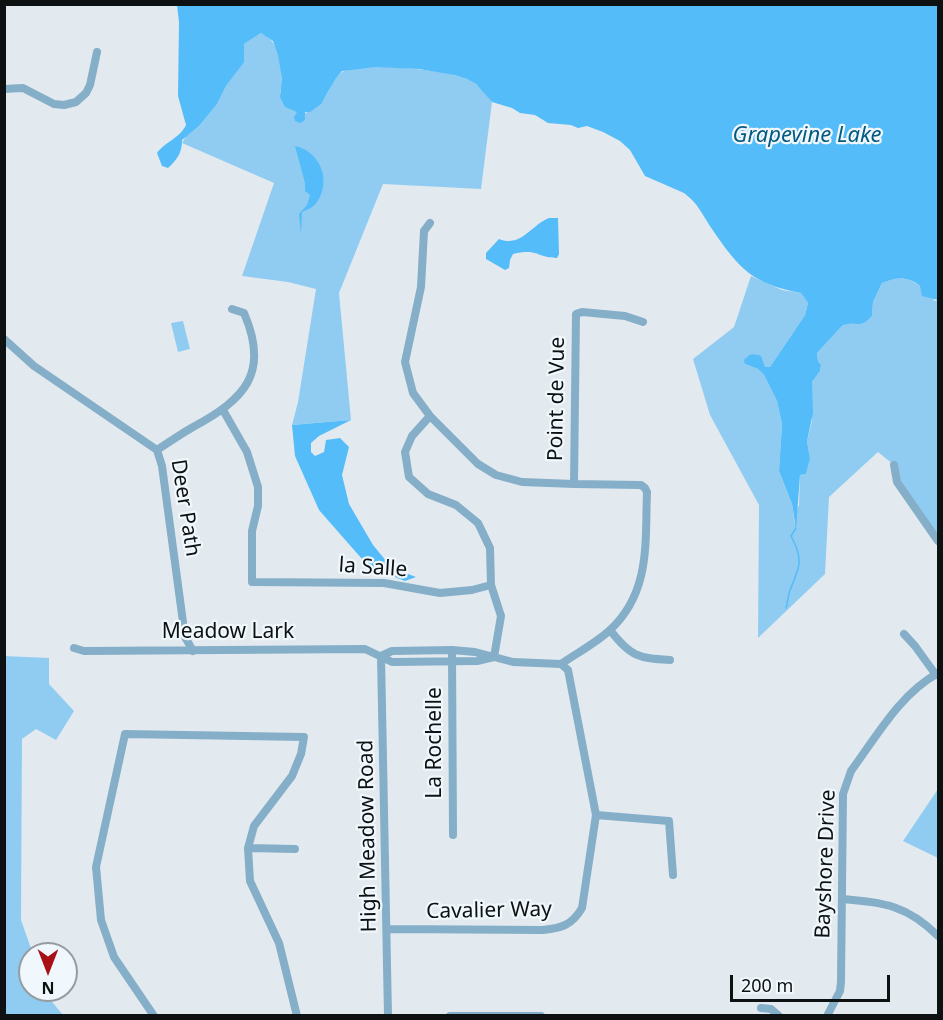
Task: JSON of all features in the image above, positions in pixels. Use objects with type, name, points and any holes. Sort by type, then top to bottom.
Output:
[{"type":"street","points":[[4,89],[23,88],[54,104],[64,105],[76,102],[86,93],[90,85],[97,52]]},
{"type":"street","points":[[430,223],[424,231],[421,287],[405,362],[413,393],[430,416],[478,464],[496,476],[522,483],[574,484]]},
{"type":"street","points":[[157,450],[224,410],[246,387],[256,355],[253,332],[244,313],[232,309]]},
{"type":"street","name":"Point de Vue","points":[[561,664],[610,630],[627,609],[643,575],[647,492],[641,485],[574,484],[576,314],[582,312],[625,316],[643,321]]},
{"type":"street","name":"Deer Path","points":[[4,339],[34,366],[157,450],[162,466],[185,637],[193,651]]},
{"type":"street","name":"la Salle","points":[[224,410],[247,452],[258,488],[258,506],[252,531],[252,582],[384,583],[440,593],[472,590],[491,585]]},
{"type":"street","points":[[430,416],[412,436],[405,452],[409,477],[428,494],[456,505],[478,523],[490,548],[491,585],[501,616],[494,657]]},
{"type":"street","points":[[894,465],[897,482],[939,541]]},
{"type":"street","points":[[610,630],[630,651],[641,658],[670,660]]},
{"type":"street","points":[[904,634],[937,674]]},
{"type":"street","name":"Meadow Lark","points":[[74,648],[84,651],[365,649],[392,662],[477,661],[494,657]]},
{"type":"street","points":[[381,656],[392,651],[452,650],[475,652],[513,662],[561,664]]},
{"type":"street","name":"La Rochelle","points":[[452,650],[453,835]]},
{"type":"street","name":"High Meadow Road","points":[[381,656],[388,1016]]},
{"type":"street","name":"Cavalier Way","points":[[388,929],[543,930],[562,928],[575,920],[582,908],[596,815],[568,670],[561,664]]},
{"type":"street","name":"Bayshore Drive","points":[[827,1016],[840,992],[845,784],[851,771],[907,696],[937,674]]},
{"type":"street","points":[[154,1016],[114,957],[101,920],[96,867],[125,734],[304,737],[301,754],[292,776],[254,826],[248,848],[250,881],[279,943],[297,1016]]},
{"type":"street","points":[[596,815],[669,821],[673,874]]},
{"type":"street","points":[[248,848],[295,849]]},
{"type":"street","points":[[843,899],[874,902],[903,909],[922,921],[939,936]]},
{"type":"street","points":[[761,1008],[771,1009],[780,1016]]},
{"type":"street","points":[[450,1016],[541,1016]]},
{"type":"shaded area","points":[[261,33],[273,43],[280,59],[282,77],[280,93],[290,109],[304,114],[325,97],[341,73],[355,68],[370,67],[426,70],[458,76],[476,84],[492,102],[481,189],[383,184],[339,293],[351,420],[292,425],[298,402],[316,289],[288,282],[242,276],[274,183],[182,143],[217,104],[226,86],[243,62],[244,44]]},
{"type":"shaded area","points":[[751,276],[782,290],[801,293],[808,303],[805,315],[770,367],[765,367],[756,354],[746,357],[745,364],[758,369],[764,375],[777,401],[782,424],[779,471],[792,504],[795,525],[799,505],[800,475],[806,474],[810,459],[807,441],[812,421],[812,382],[821,366],[817,353],[842,326],[864,322],[872,316],[873,302],[882,283],[906,279],[917,284],[935,301],[938,300],[938,541],[897,482],[894,465],[878,452],[829,497],[825,574],[758,638],[759,505],[710,415],[693,359],[734,327]]},
{"type":"shaded area","points":[[183,321],[190,349],[178,352],[171,323]]},
{"type":"shaded area","points":[[4,656],[49,658],[49,684],[74,711],[56,740],[36,729],[22,739],[21,920],[29,942],[18,942],[18,1002],[52,1002],[63,1015],[5,1015]]},
{"type":"shaded area","points":[[938,789],[938,858],[903,841]]},
{"type":"water","name":"Grapevine Lake","points":[[177,5],[938,5],[938,300],[922,296],[920,286],[906,279],[882,283],[873,302],[872,316],[864,323],[842,326],[817,353],[821,365],[820,371],[812,382],[813,413],[807,441],[810,459],[806,474],[800,475],[796,529],[792,504],[779,471],[782,424],[777,401],[764,375],[758,369],[745,364],[744,360],[749,355],[758,355],[761,356],[765,367],[770,367],[805,315],[808,303],[801,293],[771,285],[749,273],[731,255],[690,198],[684,193],[645,176],[630,150],[620,141],[603,132],[587,126],[578,128],[571,125],[548,123],[535,115],[520,113],[492,102],[476,84],[454,75],[419,69],[376,67],[342,71],[321,104],[310,112],[305,112],[305,120],[300,123],[295,121],[294,117],[297,112],[285,107],[280,97],[282,78],[278,55],[273,41],[261,33],[244,44],[244,62],[226,86],[217,104],[200,125],[182,140],[177,158],[168,168],[162,166],[157,153],[180,134],[186,125],[178,96],[179,22]]},
{"type":"water","points":[[295,146],[304,149],[317,160],[323,176],[321,194],[317,202],[302,212],[301,234],[299,214],[307,205],[310,195],[305,191]]},
{"type":"water","points":[[549,218],[558,218],[559,254],[557,258],[521,252],[513,254],[509,268],[505,270],[486,259],[486,253],[499,239],[507,241],[520,238]]},
{"type":"water","points":[[351,420],[319,436],[311,443],[311,452],[315,456],[324,452],[326,440],[340,438],[349,447],[342,475],[349,504],[373,545],[392,568],[416,577],[405,581],[369,567],[319,510],[295,456],[292,425]]},
{"type":"waterway","points":[[786,608],[799,563],[798,551],[791,536],[796,528]]}]
